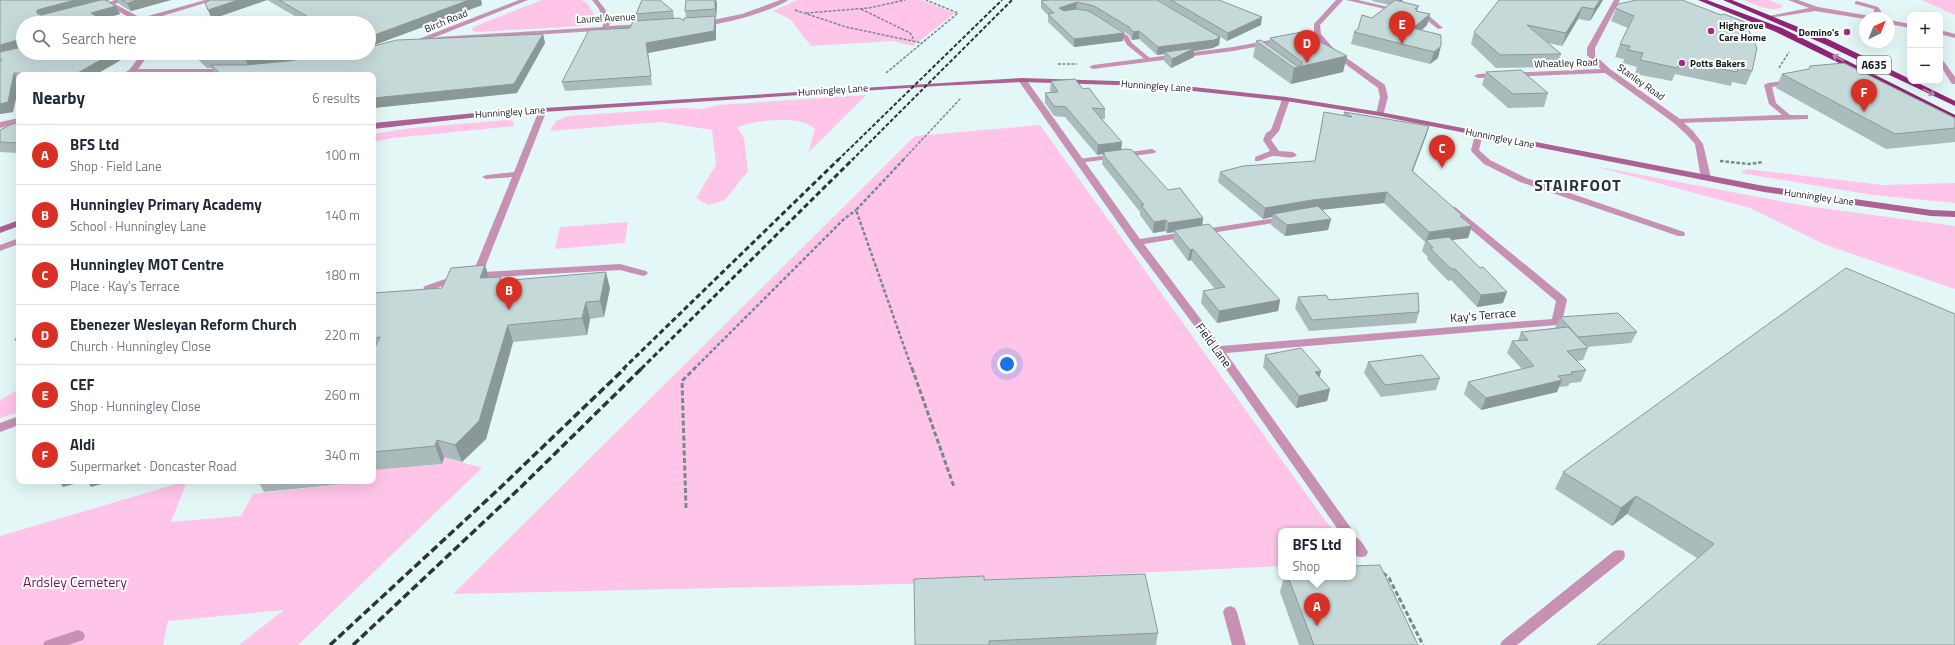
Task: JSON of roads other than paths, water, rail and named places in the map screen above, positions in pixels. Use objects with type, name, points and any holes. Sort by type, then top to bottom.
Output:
[{"type":"highway","name":"A635","points":[[1701,0],[1746,16],[1798,38],[1955,118]]},
{"type":"highway","name":"A635","points":[[1726,0],[1771,17],[1827,42],[1955,104]]},
{"type":"main road","name":"Hunningley Lane","points":[[376,126],[437,118],[543,110],[969,82],[1022,80],[1147,84],[1286,99],[1380,114],[1764,189],[1955,214]]},
{"type":"main road","name":"Hunningley Lane","points":[[1931,212],[1955,218]]},
{"type":"main road","points":[[0,230],[16,224]]},
{"type":"street","points":[[88,9],[123,0]]},
{"type":"street","points":[[154,16],[212,0]]},
{"type":"street","name":"Birch Road","points":[[408,44],[423,40],[524,0]]},
{"type":"street","points":[[595,0],[602,9],[607,23],[604,28]]},
{"type":"street","points":[[692,23],[733,20],[754,14],[785,0]]},
{"type":"street","points":[[1340,0],[1316,25],[1317,34],[1327,47],[1382,87],[1384,97],[1380,114]]},
{"type":"street","name":"Stanley Road","points":[[1617,0],[1591,48],[1591,55],[1607,71],[1677,121],[1690,133],[1699,144],[1706,178]]},
{"type":"street","points":[[1791,0],[1815,9],[1859,16]]},
{"type":"street","points":[[110,4],[132,16]]},
{"type":"street","points":[[1771,17],[1815,9]]},
{"type":"street","points":[[1895,23],[1907,25]]},
{"type":"street","name":"Laurel Avenue","points":[[423,40],[655,25]]},
{"type":"street","points":[[1943,33],[1955,36]]},
{"type":"street","points":[[1093,67],[1233,49],[1317,34]]},
{"type":"street","points":[[1220,41],[1233,49]]},
{"type":"street","points":[[131,72],[140,60]]},
{"type":"street","points":[[182,72],[234,71]]},
{"type":"street","name":"Wheatley Road","points":[[1478,76],[1607,71]]},
{"type":"street","name":"Wheatley Road","points":[[1525,75],[1536,84]]},
{"type":"street","name":"Field Lane","points":[[1022,80],[1078,161],[1218,350],[1344,528]]},
{"type":"street","points":[[1276,153],[1268,145],[1267,140],[1269,135],[1275,131],[1286,99]]},
{"type":"street","points":[[0,125],[16,121]]},
{"type":"street","points":[[1258,159],[1264,155],[1276,153],[1293,155]]},
{"type":"street","name":"Kay's Terrace","points":[[1218,350],[1557,322],[1562,300],[1442,201]]},
{"type":"street","points":[[1137,242],[1296,217]]},
{"type":"street","points":[[0,428],[16,421]]},
{"type":"lane","points":[[1349,0],[1403,12]]},
{"type":"lane","points":[[1857,3],[1876,8],[1878,12]]},
{"type":"lane","points":[[1410,13],[1426,16],[1440,28]]},
{"type":"lane","points":[[1103,23],[1126,37],[1129,44],[1149,60]]},
{"type":"lane","points":[[1251,46],[1262,54]]},
{"type":"lane","points":[[1943,64],[1955,82]]},
{"type":"lane","points":[[1789,118],[1773,104],[1768,84],[1800,80]]},
{"type":"lane","points":[[477,275],[543,110]]},
{"type":"lane","points":[[1677,121],[1805,117]]},
{"type":"lane","points":[[1479,133],[1475,150],[1487,162],[1523,180],[1681,234]]},
{"type":"lane","points":[[1078,161],[1152,151]]},
{"type":"lane","points":[[486,177],[518,174]]},
{"type":"lane","points":[[0,248],[16,242]]},
{"type":"lane","points":[[428,288],[451,279],[477,275],[620,267],[643,273]]},
{"type":"lane","points":[[1506,645],[1619,555]]},
{"type":"lane","points":[[1230,612],[1239,645]]},
{"type":"lane","points":[[50,645],[78,636]]},
{"type":"railway","points":[[838,160],[1002,0]]},
{"type":"railway","points":[[853,159],[1012,0]]},
{"type":"railway","points":[[623,369],[839,159]]},
{"type":"railway","points":[[641,369],[853,159]]},
{"type":"railway","points":[[330,645],[501,487],[625,368]]},
{"type":"railway","points":[[353,645],[521,487],[642,368]]},
{"type":"place","name":"Highgrove Care Home","points":[[1711,31]]},
{"type":"place","name":"Domino's","points":[[1847,32]]},
{"type":"place","name":"CEF","points":[[1402,44]]},
{"type":"place","name":"Ebenezer Wesleyan Reform Church","points":[[1307,63]]},
{"type":"place","name":"Potts Bakers","points":[[1682,63]]},
{"type":"place","name":"Aldi","points":[[1864,112]]},
{"type":"place","name":"Hunningley MOT Centre","points":[[1442,168]]},
{"type":"place","name":"Hunningley Primary Academy","points":[[509,310]]},
{"type":"place","name":"BFS Ltd","points":[[1317,626]]},
{"type":"district","name":"STAIRFOOT","points":[[1578,185]]},
{"type":"park label","name":"Ardsley Cemetery","points":[[75,581]]}]
